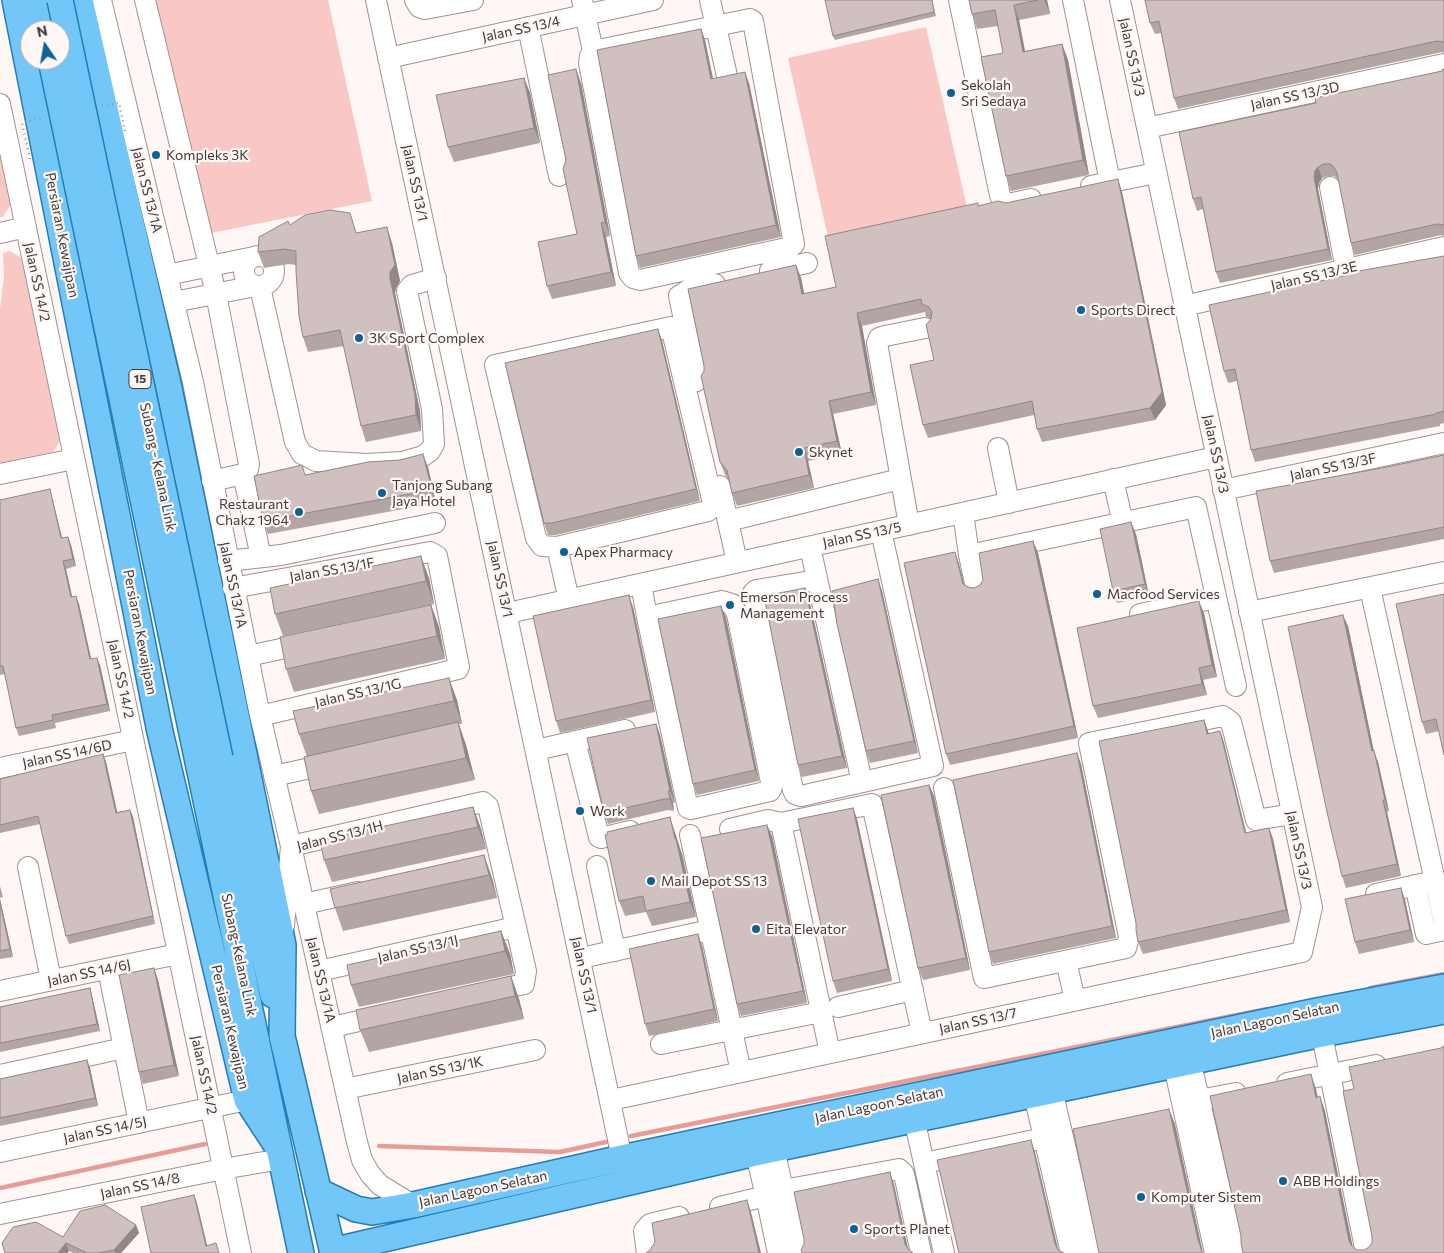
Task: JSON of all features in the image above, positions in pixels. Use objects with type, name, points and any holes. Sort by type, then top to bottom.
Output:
[{"type":"main road","name":"Persiaran Kewajipan","points":[[15,0],[160,732],[247,1100],[280,1154],[301,1253]]},
{"type":"main road","points":[[39,0],[43,20]]},
{"type":"main road","name":"Subang - Kelana Link","points":[[60,0],[209,760]]},
{"type":"main road","points":[[80,0],[162,305],[169,388],[283,945],[282,1036],[332,1252]]},
{"type":"main road","name":"Subang - Kelana Link","points":[[53,70],[209,760]]},
{"type":"main road","points":[[66,257],[71,241],[78,232],[93,224],[113,228],[124,241],[162,305]]},
{"type":"main road","name":"Subang-Kelana Link","points":[[209,760],[282,1036]]},
{"type":"main road","name":"Subang-Kelana Link","points":[[209,760],[280,1154]]},
{"type":"main road","name":"Jalan Lagoon Selatan","points":[[332,1252],[762,1141],[912,1109],[1044,1085],[1183,1056],[1319,1023],[1444,987]]},
{"type":"main road","name":"Jalan Lagoon Selatan","points":[[1319,1023],[1444,1011]]},
{"type":"main road","name":"Jalan Lagoon Selatan","points":[[318,1191],[356,1209],[372,1212],[413,1205],[622,1158],[762,1141]]},
{"type":"street","name":"Jalan SS 13/1A","points":[[101,0],[167,275],[162,305],[193,382],[260,716],[320,971],[357,1142],[362,1160],[370,1174],[380,1185],[413,1205]]},
{"type":"street","points":[[145,0],[216,294],[249,464],[248,469],[243,474],[212,481]]},
{"type":"street","name":"Jalan SS 13/1","points":[[376,0],[508,613],[622,1158]]},
{"type":"street","points":[[415,0],[419,7],[425,9],[473,0]]},
{"type":"street","name":"Jalan SS 13/4","points":[[388,58],[528,28],[577,8],[653,0]]},
{"type":"street","points":[[710,0],[727,76]]},
{"type":"street","points":[[959,0],[1002,200],[1008,204],[1046,196]]},
{"type":"street","points":[[1073,0],[1110,182]]},
{"type":"street","name":"Jalan SS 13/3","points":[[1120,0],[1312,907]]},
{"type":"street","points":[[577,8],[594,51]]},
{"type":"street","points":[[750,19],[754,21],[794,241],[791,247],[640,280],[633,278],[629,273],[589,63],[590,56],[594,51],[716,25],[750,19]]},
{"type":"street","points":[[528,28],[530,81],[559,176]]},
{"type":"street","name":"Jalan SS 13/3D","points":[[1147,128],[1444,64]]},
{"type":"street","name":"Jalan SS 14/2","points":[[0,104],[241,1253]]},
{"type":"street","points":[[1073,190],[1156,173]]},
{"type":"street","points":[[1330,187],[1346,269]]},
{"type":"street","points":[[0,233],[26,227]]},
{"type":"street","name":"Jalan SS 13/3E","points":[[1184,306],[1444,247]]},
{"type":"street","points":[[162,305],[257,287],[269,283],[272,279],[274,268],[269,260],[259,256],[167,275]]},
{"type":"street","points":[[737,562],[679,296],[688,290],[807,263]]},
{"type":"street","points":[[257,287],[295,442],[302,454],[316,460],[366,464],[402,462],[423,456],[430,451],[434,444],[432,409],[408,291],[412,284],[436,278]]},
{"type":"street","points":[[670,327],[713,503],[712,507],[708,512],[557,547],[542,546],[536,538],[494,365],[670,327]]},
{"type":"street","points":[[909,525],[877,343],[880,338],[885,336],[925,328]]},
{"type":"street","name":"Jalan SS 13/3F","points":[[1223,490],[1444,443]]},
{"type":"street","points":[[998,448],[1009,502]]},
{"type":"street","name":"Jalan SS 13/5","points":[[508,613],[1216,457]]},
{"type":"street","points":[[0,474],[74,458]]},
{"type":"street","points":[[243,474],[261,557]]},
{"type":"street","points":[[728,521],[900,479]]},
{"type":"street","points":[[1113,479],[1122,523]]},
{"type":"street","points":[[969,555],[1196,507],[1236,686]]},
{"type":"street","points":[[963,513],[976,588]]},
{"type":"street","points":[[228,561],[281,555],[435,523]]},
{"type":"street","points":[[825,588],[756,590],[753,594],[793,790],[801,796],[933,766],[883,579],[881,531]]},
{"type":"street","points":[[810,546],[825,588],[862,782]]},
{"type":"street","points":[[557,547],[569,600]]},
{"type":"street","name":"Jalan SS 13/1F","points":[[233,588],[430,552],[437,556],[439,615],[459,667],[456,671]]},
{"type":"street","points":[[1250,612],[1444,572]]},
{"type":"street","points":[[641,584],[647,617],[653,725],[688,808],[691,810],[770,791],[772,787],[737,614],[732,604],[722,601],[647,617]]},
{"type":"street","points":[[1370,588],[1444,922]]},
{"type":"street","points":[[1124,618],[1216,598]]},
{"type":"street","points":[[248,656],[324,640]]},
{"type":"street","name":"Jalan SS 13/1G","points":[[260,716],[456,671]]},
{"type":"street","points":[[944,788],[984,978],[1126,948],[1129,937],[1089,743],[1223,716],[1232,722],[1256,820],[1292,814]]},
{"type":"street","points":[[536,750],[653,725]]},
{"type":"street","name":"Jalan SS 14/6D","points":[[0,768],[133,740]]},
{"type":"street","points":[[575,741],[599,837],[645,828]]},
{"type":"street","points":[[274,776],[348,760]]},
{"type":"street","name":"Jalan SS 13/1H","points":[[283,945],[291,846],[483,802],[488,806],[491,862],[516,927]]},
{"type":"street","points":[[730,829],[768,820],[781,823],[872,804],[922,1034]]},
{"type":"street","points":[[781,823],[830,1009],[830,1053]]},
{"type":"street","points":[[690,835],[741,1072]]},
{"type":"street","points":[[597,866],[615,951]]},
{"type":"street","points":[[28,867],[51,980]]},
{"type":"street","points":[[1360,897],[1435,881]]},
{"type":"street","points":[[1415,885],[1426,934],[1444,930]]},
{"type":"street","points":[[304,904],[379,888]]},
{"type":"street","name":"Jalan SS 13/7","points":[[611,1100],[1302,952],[1312,907]]},
{"type":"street","points":[[466,997],[524,984],[526,971],[516,927]]},
{"type":"street","name":"Jalan SS 13/1J","points":[[320,971],[516,927]]},
{"type":"street","points":[[581,958],[710,930]]},
{"type":"street","name":"Jalan SS 14/6J","points":[[0,991],[178,954]]},
{"type":"street","points":[[1066,960],[1075,1000]]},
{"type":"street","points":[[108,969],[139,1123]]},
{"type":"street","points":[[661,1044],[912,990]]},
{"type":"street","points":[[332,1027],[409,1010]]},
{"type":"street","points":[[1319,1023],[1366,1253]]},
{"type":"street","points":[[0,1074],[124,1048]]},
{"type":"street","name":"Jalan SS 13/1K","points":[[345,1089],[535,1050]]},
{"type":"street","points":[[1183,1056],[1183,1108],[1215,1253]]},
{"type":"street","points":[[1183,1108],[1260,1088],[1395,1061]]},
{"type":"street","points":[[1044,1085],[1063,1135],[1090,1253]]},
{"type":"street","name":"Jalan SS 14/5J","points":[[0,1152],[247,1100]]},
{"type":"street","points":[[1183,1108],[1235,1253]]},
{"type":"street","points":[[912,1109],[944,1253]]},
{"type":"street","points":[[924,1163],[1063,1135]]},
{"type":"street","points":[[1063,1135],[1071,1253]]},
{"type":"street","points":[[762,1141],[775,1193],[797,1253]]},
{"type":"street","name":"Jalan SS 14/8","points":[[0,1214],[224,1169],[280,1154]]},
{"type":"street","points":[[648,1253],[644,1231],[650,1224],[775,1193],[899,1169],[904,1174],[921,1253]]},
{"type":"street","points":[[775,1193],[778,1253]]},
{"type":"shaded area","points":[[153,0],[328,0],[372,201],[206,234]]},
{"type":"shaded area","points":[[926,27],[968,212],[829,242],[788,58]]},
{"type":"shaded area","points":[[0,153],[11,204],[3,217],[0,217]]},
{"type":"shaded area","points":[[10,251],[23,259],[61,440],[53,452],[0,463],[0,309],[4,275],[3,253]]},
{"type":"building","points":[[825,0],[932,0],[934,12],[833,36]]},
{"type":"building","points":[[969,0],[1038,0],[1014,5],[1023,52],[1062,44],[1083,160],[1006,176],[981,57],[1003,53],[995,10],[972,14]]},
{"type":"building","points":[[1145,0],[1444,0],[1444,42],[1437,41],[1174,98],[1159,21],[1150,23]]},
{"type":"building","points":[[701,29],[711,79],[745,72],[776,225],[636,256],[597,50]]},
{"type":"building","points":[[576,69],[605,222],[601,223],[611,272],[547,286],[538,242],[577,234],[563,169],[566,160],[548,75]]},
{"type":"building","points":[[1444,69],[1444,225],[1437,224],[1351,243],[1337,173],[1330,164],[1323,164],[1315,171],[1314,177],[1328,249],[1216,272],[1201,197],[1193,199],[1179,132],[1316,103],[1315,98],[1442,71]]},
{"type":"building","points":[[524,78],[534,128],[448,147],[436,95]]},
{"type":"building","points":[[1118,179],[1162,392],[1150,408],[1037,429],[1032,401],[923,425],[910,365],[934,360],[926,325],[931,319],[932,312],[929,307],[922,304],[921,299],[857,313],[871,392],[829,401],[837,441],[804,448],[809,475],[732,493],[727,470],[720,462],[701,376],[704,366],[688,289],[796,265],[802,294],[836,287],[825,236],[978,203],[978,206],[998,201],[1006,203]]},
{"type":"building","name":"3K Sport Complex","points":[[330,210],[350,213],[356,233],[387,227],[395,265],[390,272],[390,278],[415,395],[416,415],[361,426],[340,330],[303,337],[299,316],[296,251],[284,249],[258,252],[259,237],[288,221],[290,225],[305,215]]},
{"type":"building","points":[[1444,256],[1444,411],[1251,450],[1235,369],[1224,371],[1209,305],[1348,275],[1347,273]]},
{"type":"building","points":[[658,329],[696,489],[552,523],[544,523],[505,363]]},
{"type":"building","points":[[423,454],[432,490],[263,521],[254,476],[302,465],[305,475],[368,462],[400,460]]},
{"type":"building","points":[[1444,455],[1444,527],[1270,561],[1256,491]]},
{"type":"building","points":[[50,489],[61,538],[68,537],[73,559],[63,561],[71,597],[76,596],[90,659],[97,658],[107,704],[52,715],[53,720],[16,728],[3,666],[0,666],[0,500]]},
{"type":"building","points":[[1131,522],[1145,584],[1113,591],[1100,529]]},
{"type":"building","points":[[1033,541],[1074,726],[946,754],[904,563],[955,552],[963,584],[974,588],[980,585],[983,580],[979,553]]},
{"type":"building","points":[[421,556],[426,581],[275,614],[270,588]]},
{"type":"building","points":[[878,579],[914,741],[866,751],[837,624],[832,591]]},
{"type":"building","points":[[805,588],[842,756],[798,765],[764,596]]},
{"type":"building","points":[[1444,594],[1444,755],[1436,719],[1422,722],[1396,604]]},
{"type":"building","points":[[629,595],[651,700],[556,721],[533,616]]},
{"type":"building","points":[[1199,601],[1212,665],[1199,668],[1202,684],[1093,706],[1077,628]]},
{"type":"building","points":[[431,605],[437,636],[286,669],[280,637]]},
{"type":"building","points":[[721,606],[755,770],[693,784],[658,619]]},
{"type":"building","points":[[1343,615],[1372,751],[1374,750],[1385,800],[1383,800],[1397,864],[1342,876],[1288,627]]},
{"type":"building","points":[[449,678],[454,701],[299,734],[293,711]]},
{"type":"building","points":[[1204,720],[1207,734],[1220,731],[1245,833],[1269,828],[1286,910],[1138,942],[1136,923],[1099,741]]},
{"type":"building","points":[[458,722],[466,758],[311,791],[304,757]]},
{"type":"building","points":[[656,724],[670,799],[604,813],[587,738]]},
{"type":"building","points":[[1077,753],[1112,926],[989,952],[953,780]]},
{"type":"building","points":[[103,754],[116,813],[130,810],[153,916],[66,936],[38,816],[0,825],[0,779]]},
{"type":"building","points":[[929,785],[966,958],[918,968],[881,795]]},
{"type":"building","points":[[473,807],[478,827],[324,860],[320,840]]},
{"type":"building","points":[[853,808],[888,969],[833,981],[798,819]]},
{"type":"building","name":"Mail Depot SS 13","points":[[670,817],[690,902],[646,911],[643,896],[619,901],[605,835],[608,834],[607,832]]},
{"type":"building","name":"Eita Elevator","points":[[767,825],[803,991],[737,1004],[701,838]]},
{"type":"building","points":[[484,855],[489,875],[335,908],[330,889]]},
{"type":"building","points":[[1401,888],[1410,930],[1355,942],[1345,899]]},
{"type":"building","points":[[0,903],[10,949],[0,951]]},
{"type":"building","points":[[501,931],[505,951],[351,985],[347,965]]},
{"type":"building","points":[[698,934],[714,1009],[645,1024],[629,949]]},
{"type":"building","points":[[154,968],[174,1065],[139,1072],[119,975]]},
{"type":"building","points":[[511,976],[515,996],[360,1030],[356,1010]]},
{"type":"building","points":[[90,988],[97,1024],[0,1043],[0,1007]]},
{"type":"building","points":[[1444,1046],[1444,1253],[1243,1253],[1241,1236],[1210,1096],[1311,1074],[1316,1098],[1320,1096],[1349,1241],[1357,1250],[1364,1250],[1372,1243],[1372,1236],[1343,1091],[1354,1089],[1349,1067]]},
{"type":"building","points":[[87,1060],[95,1098],[0,1118],[0,1079]]},
{"type":"building","name":"Komputer Sistem","points":[[1169,1109],[1202,1253],[1099,1253],[1073,1129]]},
{"type":"building","points":[[1031,1140],[1055,1244],[1058,1250],[1064,1253],[959,1253],[937,1160]]},
{"type":"building","name":"Sports Planet","points":[[890,1172],[905,1244],[913,1253],[802,1253],[804,1239],[794,1192]]},
{"type":"building","points":[[194,1195],[206,1246],[216,1243],[219,1253],[151,1253],[141,1207]]},
{"type":"building","points":[[747,1200],[759,1253],[646,1253],[655,1242],[652,1223]]},
{"type":"building","points":[[105,1205],[136,1225],[114,1250],[87,1253],[66,1243],[58,1253],[5,1253],[2,1243],[13,1227],[36,1222],[63,1237],[80,1211]]},
{"type":"waterway","points":[[1370,988],[1444,974]]},
{"type":"waterway","points":[[631,1136],[1267,1009]]},
{"type":"waterway","points":[[379,1146],[560,1152],[606,1142]]},
{"type":"waterway","points":[[0,1188],[205,1144]]},
{"type":"place","name":"Sekolah Sri Sedaya","points":[[951,93]]},
{"type":"place","name":"Kompleks 3K","points":[[156,155]]},
{"type":"place","name":"Sports Direct","points":[[1081,310]]},
{"type":"place","name":"3K Sport Complex","points":[[359,338]]},
{"type":"place","name":"Skynet","points":[[799,452]]},
{"type":"place","name":"Tanjong Subang Jaya Hotel","points":[[382,493]]},
{"type":"place","name":"Restaurant Chakz 1964","points":[[299,512]]},
{"type":"place","name":"Apex Pharmacy","points":[[564,552]]},
{"type":"place","name":"Macfood Services","points":[[1097,594]]},
{"type":"place","name":"Emerson Process Management","points":[[730,605]]},
{"type":"place","name":"Work","points":[[580,811]]},
{"type":"place","name":"Mail Depot SS 13","points":[[651,881]]},
{"type":"place","name":"Eita Elevator","points":[[756,929]]},
{"type":"place","name":"ABB Holdings","points":[[1283,1181]]},
{"type":"place","name":"Komputer Sistem","points":[[1141,1197]]},
{"type":"place","name":"Sports Planet","points":[[854,1229]]}]
